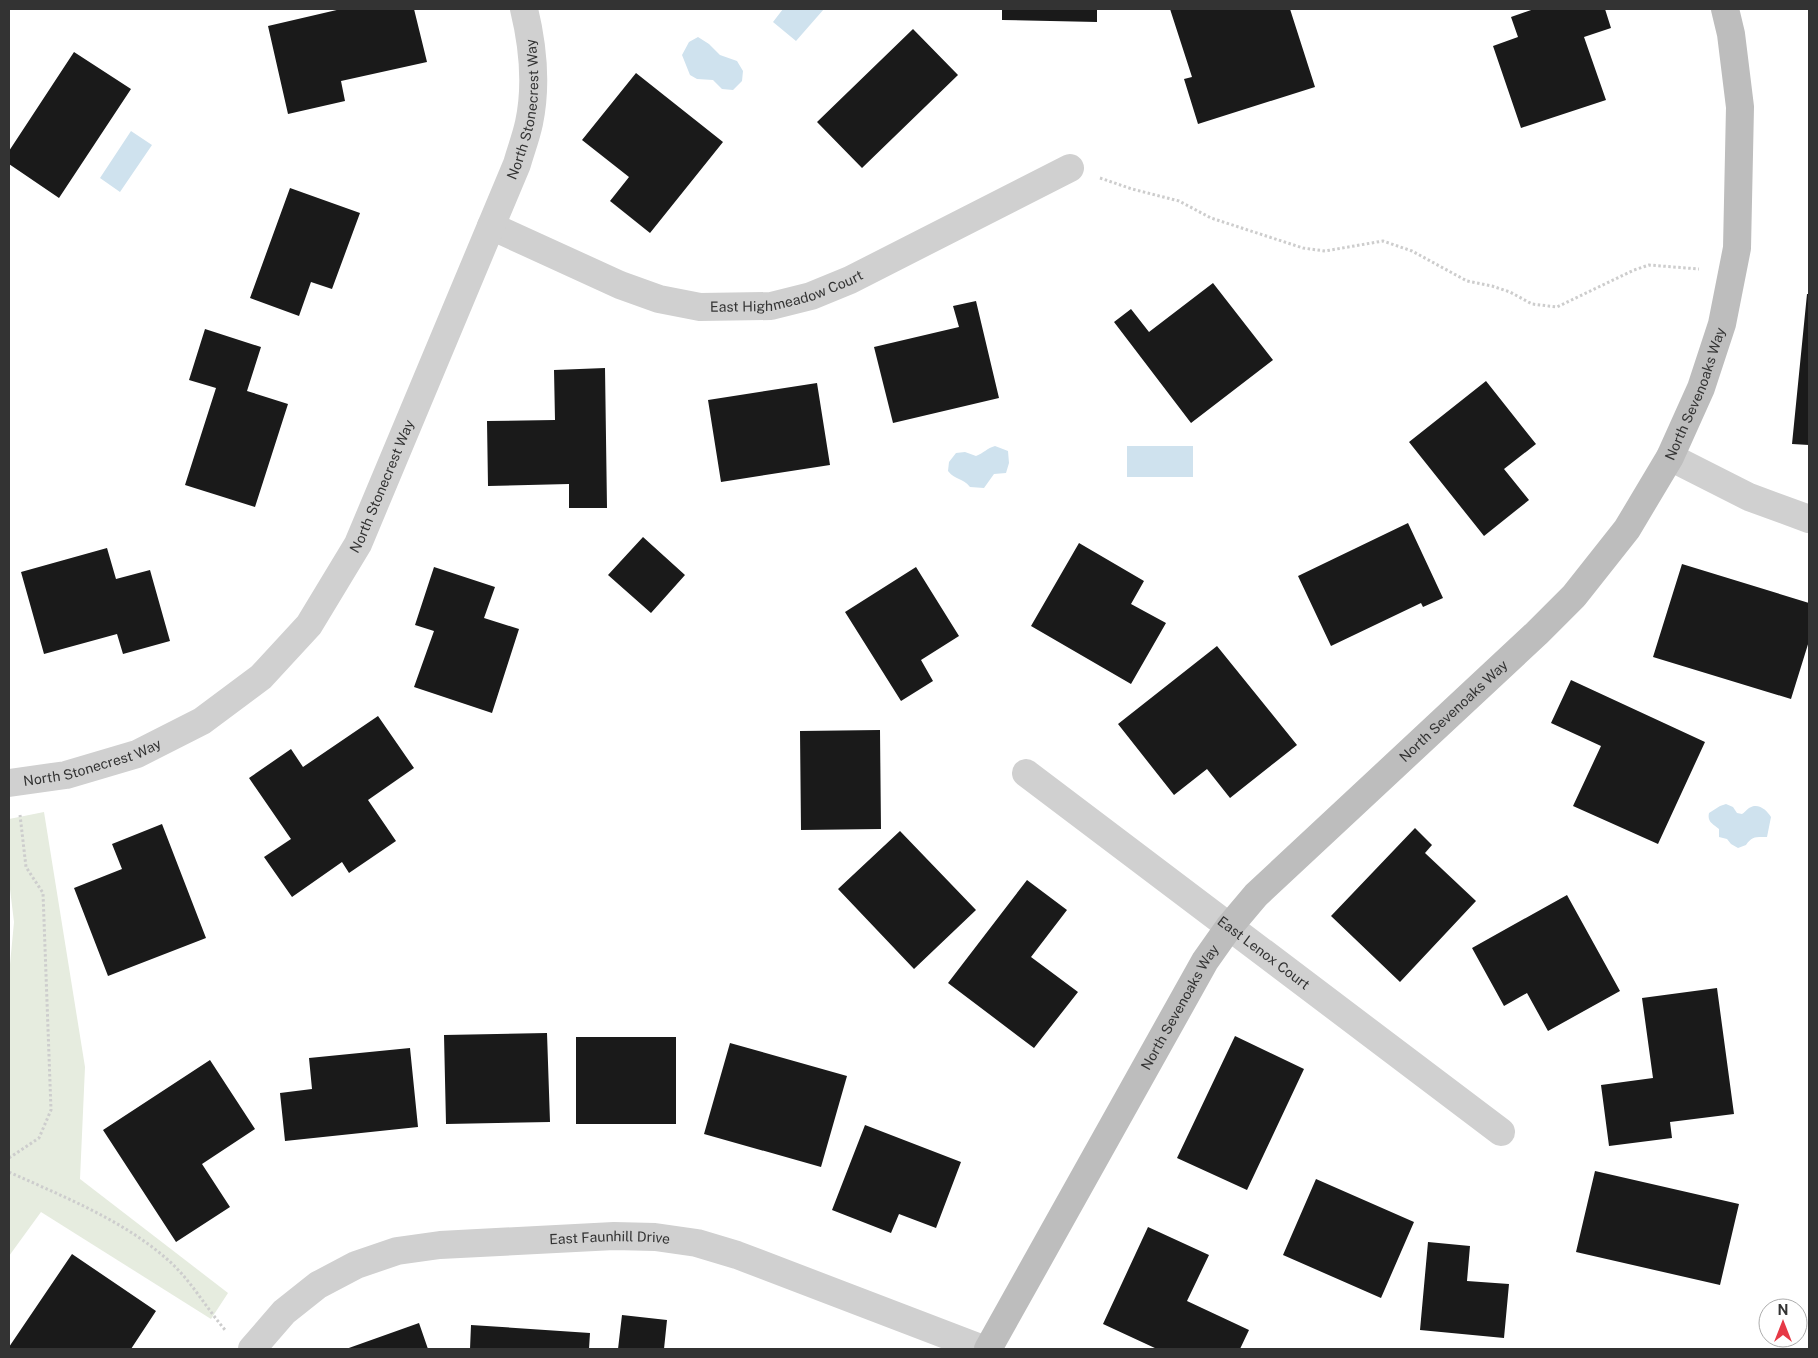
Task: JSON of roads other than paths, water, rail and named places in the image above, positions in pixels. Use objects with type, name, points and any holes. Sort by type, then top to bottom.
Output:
[{"type":"street","name":"North Stonecrest Way","points":[[12,783],[66,775],[137,754],[202,721],[260,677],[309,625],[358,544],[517,164],[529,123],[534,82],[531,40],[524,9]]},
{"type":"street","name":"North Sevenoaks Way","points":[[988,1349],[1205,961],[1229,927],[1256,895],[1537,633],[1574,596],[1627,529],[1670,457],[1701,388],[1722,324],[1737,248],[1740,107],[1731,34],[1725,9]]},
{"type":"street","name":"East Highmeadow Court","points":[[491,226],[620,285],[660,299],[700,307],[771,306],[811,296],[850,280],[1070,168]]},
{"type":"street","points":[[1670,457],[1749,497],[1809,519]]},
{"type":"street","name":"East Lenox Court","points":[[1026,773],[1501,1132]]},
{"type":"street","name":"East Faunhill Drive","points":[[241,1343],[318,1285],[356,1264],[397,1251],[440,1245],[614,1236],[655,1237],[697,1243],[737,1256],[983,1349]]},
{"type":"water","points":[[783,9],[824,9],[796,41],[773,22]]},
{"type":"water","points":[[698,37],[709,44],[720,55],[737,61],[743,71],[742,81],[733,90],[722,89],[713,80],[697,79],[690,75],[682,55],[689,42]]},
{"type":"water","points":[[131,131],[152,145],[120,192],[100,178]]},
{"type":"water","points":[[995,446],[1008,451],[1009,463],[1006,473],[994,474],[984,488],[970,487],[948,471],[949,462],[956,453],[965,452],[976,456]]},
{"type":"water","points":[[1127,446],[1193,446],[1193,477],[1127,477]]},
{"type":"water","points":[[1726,804],[1733,807],[1737,813],[1742,814],[1752,806],[1759,806],[1765,809],[1771,817],[1767,837],[1755,838],[1738,848],[1727,839],[1719,837],[1719,829],[1710,821],[1709,813]]}]
